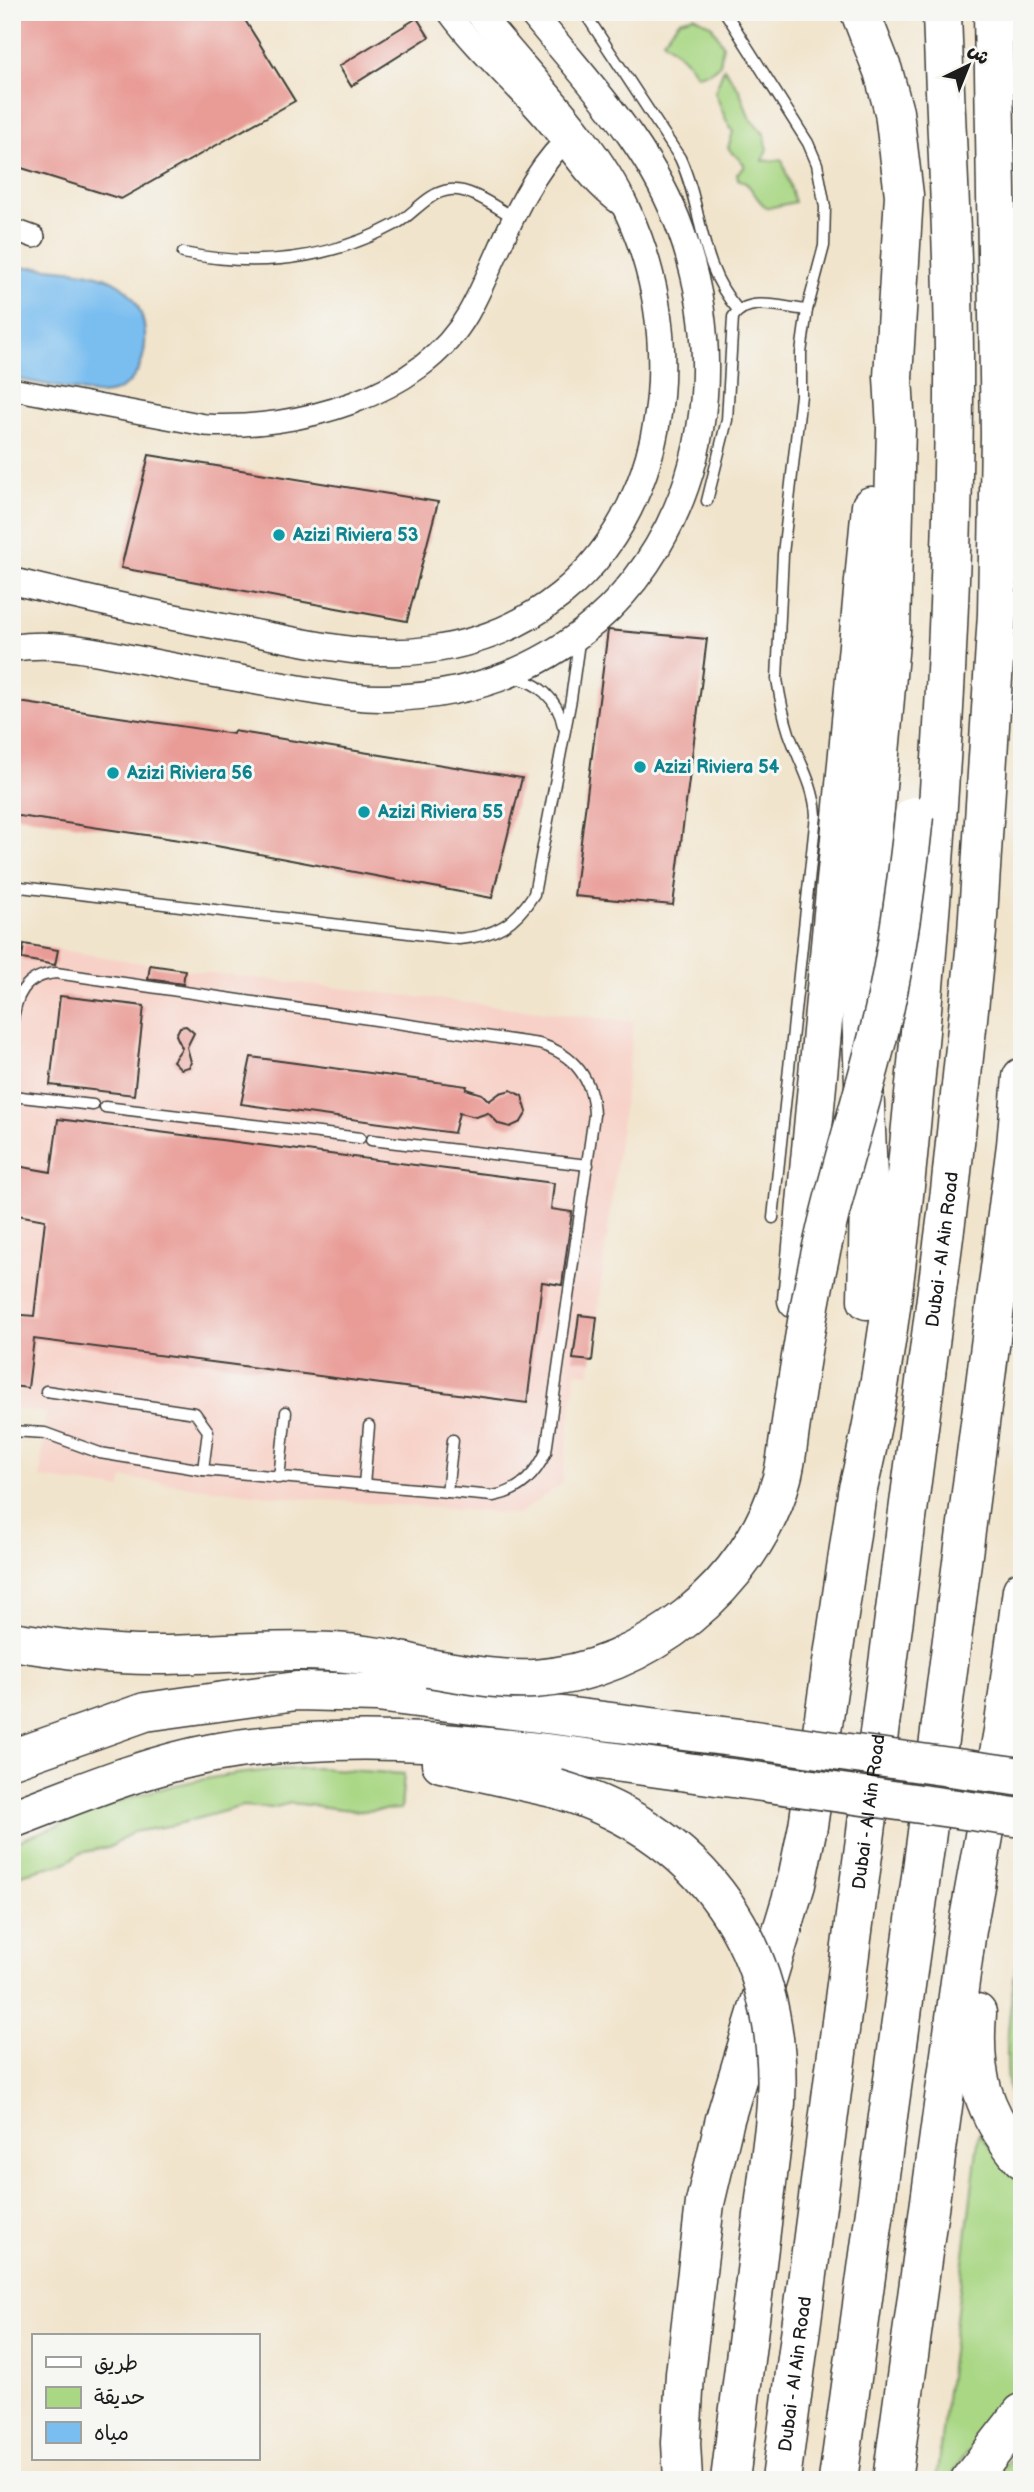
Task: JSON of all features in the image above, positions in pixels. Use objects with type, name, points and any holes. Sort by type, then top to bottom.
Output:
[{"type":"highway","points":[[857,1493],[856,1432],[869,1256],[861,1011],[864,932],[891,631],[896,428],[892,377],[903,243],[901,153],[883,71],[860,12]]},
{"type":"highway","points":[[682,2461],[693,2289],[705,2203],[725,2119],[796,1884],[808,1826],[857,1493],[867,1451],[888,1317],[908,1158],[933,898],[948,649],[954,394],[953,238],[947,187],[942,12]]},
{"type":"highway","name":"Dubai - Al Ain Road","points":[[780,2480],[910,1504],[950,1191],[978,932],[997,614],[1000,449],[998,170],[992,12]]},
{"type":"highway","points":[[12,1759],[214,1685],[267,1676],[326,1670],[428,1668],[508,1679],[559,1676],[609,1663],[663,1634],[711,1595],[754,1539],[770,1510],[781,1479],[823,1243],[883,1014],[897,949],[914,816],[940,215],[947,187]]},
{"type":"highway","points":[[791,1421],[790,1372],[878,428],[892,377]]},
{"type":"highway","points":[[838,2480],[932,1799],[1016,1145],[1022,1077]]},
{"type":"highway","points":[[892,2480],[967,1930],[1003,1731],[1022,1590]]},
{"type":"highway","points":[[12,1641],[75,1650],[148,1655],[303,1649],[342,1651],[399,1659],[428,1668]]},
{"type":"highway","points":[[145,1712],[256,1695],[337,1691],[417,1697],[1022,1777]]},
{"type":"highway","points":[[12,1819],[114,1780],[179,1760],[246,1748],[428,1740],[1022,1818]]},
{"type":"highway","points":[[358,1741],[410,1756],[557,1788],[609,1807],[653,1832],[691,1865],[738,1923],[760,1970],[774,2022],[778,2076],[730,2480]]},
{"type":"highway","points":[[967,1930],[978,1990],[974,2047],[976,2072],[992,2119],[1022,2159]]},
{"type":"highway","points":[[970,2480],[1022,2413]]},
{"type":"street","points":[[448,12],[480,54],[525,98],[603,190],[627,209]]},
{"type":"street","points":[[12,582],[128,610],[316,645],[372,651],[426,650],[473,642],[524,619],[570,586],[609,545],[638,496],[647,467],[658,408],[659,338],[645,259],[627,209],[585,143],[478,12]]},
{"type":"street","points":[[12,648],[49,645],[78,648],[228,677],[357,697],[386,698],[444,692],[504,676],[557,649],[603,614],[639,574],[679,509],[690,478],[702,425],[704,353],[691,259],[669,201],[643,155],[614,114],[531,12]]},
{"type":"street","points":[[519,63],[525,98]]},
{"type":"street","points":[[12,390],[205,425],[260,426],[328,411],[403,377],[445,345],[475,301],[513,217],[541,167],[563,143]]},
{"type":"street","points":[[12,229],[34,237]]},
{"type":"lane","points":[[583,12],[680,158],[689,179],[707,259],[720,287],[738,310]]},
{"type":"lane","points":[[725,12],[797,122],[817,164],[826,226],[821,266],[807,310],[783,554],[778,679],[785,720],[813,788],[816,815],[773,1218]]},
{"type":"lane","points":[[183,253],[259,261],[310,256],[382,232],[404,220],[430,197],[450,190],[471,195],[513,217]]},
{"type":"lane","points":[[707,501],[727,420],[732,325],[738,310],[753,304],[807,310]]},
{"type":"lane","points":[[12,886],[459,939],[482,937],[504,929],[522,913],[534,894],[580,633]]},
{"type":"lane","points":[[504,676],[526,680],[546,692],[558,711],[564,732]]},
{"type":"lane","points":[[12,1025],[19,992],[29,981],[42,974],[56,973],[540,1044],[562,1053],[587,1080],[594,1103],[546,1452],[525,1482],[504,1494],[447,1492],[203,1470],[100,1453],[45,1433],[12,1431]]},
{"type":"lane","points":[[12,1096],[587,1165]]},
{"type":"lane","points":[[46,1391],[195,1413],[208,1431],[203,1470]]},
{"type":"lane","points":[[279,1478],[286,1412]]},
{"type":"lane","points":[[364,1485],[369,1426]]},
{"type":"lane","points":[[447,1492],[453,1440]]},
{"type":"lane","points":[[674,2480],[682,2461]]},
{"type":"shaded area","points":[[12,942],[185,970],[634,1022],[590,1373],[576,1372],[562,1484],[518,1514],[270,1496],[123,1478],[121,1489],[40,1478],[46,1413],[12,1409]]},
{"type":"green space","points":[[694,16],[711,25],[723,45],[720,64],[710,72],[697,75],[685,59],[663,40],[680,20]]},
{"type":"green space","points":[[724,68],[740,91],[749,117],[765,135],[767,148],[763,161],[782,160],[795,202],[768,208],[738,179],[737,173],[744,168],[744,164],[728,148],[733,132],[715,92]]},
{"type":"green space","points":[[319,1768],[404,1774],[401,1809],[359,1811],[291,1803],[272,1808],[243,1806],[174,1825],[133,1832],[112,1846],[81,1853],[65,1863],[24,1873],[12,1881],[12,1843],[109,1805],[171,1786],[219,1777],[269,1770]]},
{"type":"green space","points":[[1022,1929],[1022,2125],[1013,2107],[1008,2085],[1007,2059],[1011,2002]]},
{"type":"green space","points":[[979,2133],[1006,2166],[1022,2177],[1022,2390],[963,2457],[950,2480],[936,2480]]},
{"type":"green space","points":[[1022,2445],[1022,2480],[994,2480]]},
{"type":"water","points":[[35,267],[101,276],[120,285],[133,298],[141,314],[145,332],[144,351],[139,368],[129,382],[114,392],[95,394],[12,378],[12,268]]},
{"type":"building","points":[[12,12],[240,12],[295,101],[121,199],[12,165]]},
{"type":"building","points":[[417,18],[429,37],[351,86],[339,66]]},
{"type":"building","name":"Azizi Riviera 53","points":[[149,455],[438,502],[407,621],[121,568]]},
{"type":"building","name":"Azizi Riviera 54","points":[[608,630],[707,639],[673,905],[574,896]]},
{"type":"building","points":[[12,701],[233,734],[234,731],[522,778],[492,898],[206,844],[12,815]]},
{"type":"building","points":[[24,944],[58,950],[55,965],[22,959]]},
{"type":"building","points":[[150,965],[185,970],[183,984],[148,979]]},
{"type":"building","points":[[60,996],[144,1006],[134,1095],[50,1085]]},
{"type":"building","points":[[186,1026],[194,1033],[187,1047],[191,1062],[189,1067],[181,1069],[173,1061],[182,1048],[176,1035],[180,1027]]},
{"type":"building","points":[[251,1057],[467,1086],[466,1089],[482,1094],[489,1101],[500,1093],[511,1090],[522,1096],[527,1112],[521,1122],[510,1127],[499,1124],[488,1113],[476,1117],[459,1113],[454,1133],[241,1104]]},
{"type":"building","points":[[58,1119],[554,1183],[551,1209],[572,1212],[562,1285],[542,1282],[527,1403],[34,1339],[28,1388],[12,1386],[12,1314],[34,1316],[45,1220],[12,1214],[17,1166],[51,1172]]},
{"type":"building","points":[[579,1315],[597,1317],[592,1361],[573,1359]]},
{"type":"place","name":"Azizi Riviera 53","points":[[279,535]]},
{"type":"place","name":"Azizi Riviera 54","points":[[640,767]]},
{"type":"place","name":"Azizi Riviera 56","points":[[113,773]]},
{"type":"place","name":"Azizi Riviera 55","points":[[364,812]]}]
